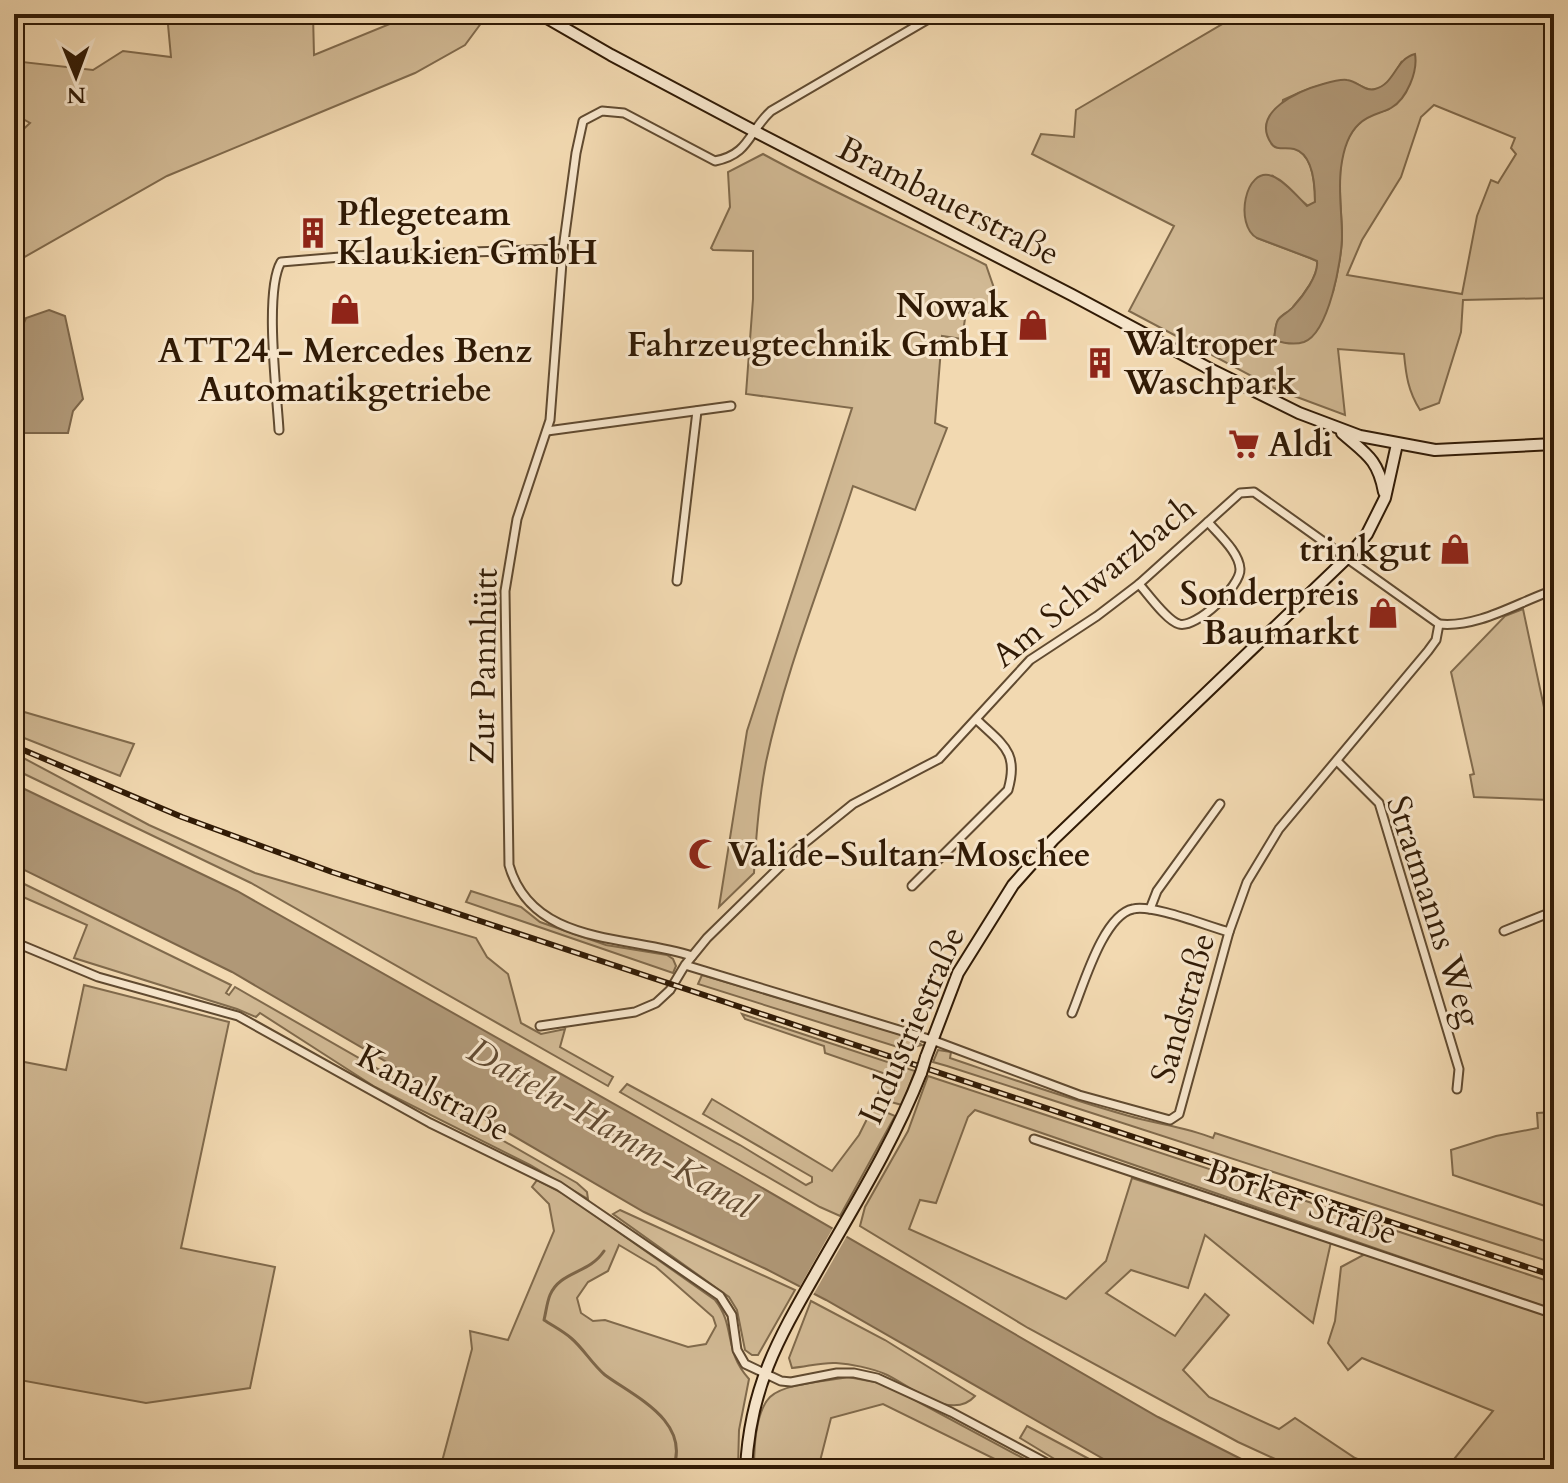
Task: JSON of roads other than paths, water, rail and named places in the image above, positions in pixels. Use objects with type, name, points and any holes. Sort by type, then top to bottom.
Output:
[{"type":"main road","name":"Brambauerstraße","points":[[540,14],[756,132],[1233,382],[1336,428],[1435,450],[1554,444]]},
{"type":"main road","name":"Brambauerstraße","points":[[1336,428],[1374,461],[1380,472],[1385,498]]},
{"type":"main road","name":"Industriestraße","points":[[746,1469],[749,1431],[764,1374],[776,1344],[894,1137],[958,973],[1013,885],[1053,840],[1347,558],[1367,534],[1385,498],[1397,444]]},
{"type":"street","points":[[756,132],[771,111],[937,14]]},
{"type":"street","points":[[1050,14],[1077,17],[1083,14]]},
{"type":"street","name":"Zur Pannhütt","points":[[692,956],[601,938],[555,921],[539,913],[518,891],[509,865],[505,591],[517,519],[547,431],[563,249],[583,121],[602,111],[624,113],[715,161],[732,158],[756,132]]},
{"type":"street","points":[[279,430],[274,334],[275,280],[281,262],[306,258],[563,249]]},
{"type":"street","points":[[547,431],[731,406]]},
{"type":"street","points":[[677,581],[697,411]]},
{"type":"street","name":"Am Schwarzbach","points":[[540,1026],[648,1008],[670,990],[707,938],[801,846],[853,804],[939,759],[1030,660],[1139,584],[1240,493],[1249,491],[1347,558]]},
{"type":"street","points":[[1139,584],[1173,622],[1186,625],[1197,621],[1235,587],[1240,575],[1236,556],[1208,522]]},
{"type":"street","points":[[1347,558],[1439,624],[1454,625],[1497,613],[1554,590]]},
{"type":"street","name":"Sandstraße","points":[[685,965],[932,1040],[1079,1095],[1170,1120],[1179,1114],[1229,932],[1247,882],[1279,829],[1428,651],[1436,640],[1439,624]]},
{"type":"street","points":[[912,886],[1008,790],[1013,771],[1007,749],[977,720]]},
{"type":"street","name":"Stratmanns Weg","points":[[1337,761],[1379,803],[1459,1069],[1457,1089]]},
{"type":"street","points":[[1150,909],[1157,891],[1220,804]]},
{"type":"street","points":[[1072,1013],[1107,930],[1118,915],[1133,908],[1150,909],[1229,932]]},
{"type":"street","points":[[1504,931],[1554,911]]},
{"type":"street","name":"Kanalstraße","points":[[14,942],[98,977],[238,1016],[430,1123],[559,1186],[720,1296],[732,1315],[740,1357],[745,1364],[764,1374]]},
{"type":"street","name":"Borker Straße","points":[[1034,1139],[1554,1314]]},
{"type":"street","points":[[764,1374],[791,1382],[837,1373],[877,1378],[951,1412],[1058,1469]]},
{"type":"water","points":[[1415,54],[1413,76],[1402,98],[1391,108],[1363,121],[1351,133],[1346,144],[1340,177],[1340,261],[1327,311],[1313,336],[1304,342],[1274,340],[1278,320],[1306,291],[1316,273],[1317,261],[1257,238],[1246,221],[1249,188],[1263,175],[1281,181],[1307,206],[1315,202],[1309,163],[1294,149],[1273,145],[1266,132],[1267,121],[1272,112],[1291,97],[1323,84],[1344,80],[1368,89],[1382,86],[1403,61]]},
{"type":"water","points":[[49,310],[65,316],[83,399],[73,411],[68,433],[17,433],[14,329],[21,330],[26,318]]},
{"type":"water","name":"Datteln-Hamm-Kanal","points":[[14,784],[237,891],[740,1175],[1158,1417],[1261,1469],[1121,1469],[826,1300],[644,1212],[232,972],[14,865]]},
{"type":"waterway","points":[[604,1251],[598,1259],[555,1287],[544,1320],[580,1346],[605,1375],[657,1412],[674,1437],[676,1452],[673,1469]]},
{"type":"railway","points":[[14,746],[182,817],[332,872],[1554,1276]]},
{"type":"place","name":"Pflegeteam Klaukien GmbH","points":[[313,233]]},
{"type":"place","name":"ATT24 - Mercedes Benz Automatikgetriebe","points":[[345,309]]},
{"type":"place","name":"Nowak Fahrzeugtechnik GmbH","points":[[1033,325]]},
{"type":"place","name":"Waltroper Waschpark","points":[[1100,363]]},
{"type":"place","name":"Aldi","points":[[1244,444]]},
{"type":"place","name":"trinkgut","points":[[1455,549]]},
{"type":"place","name":"Sonderpreis Baumarkt","points":[[1383,613]]},
{"type":"place","name":"Valide-Sultan-Moschee","points":[[704,854]]}]
